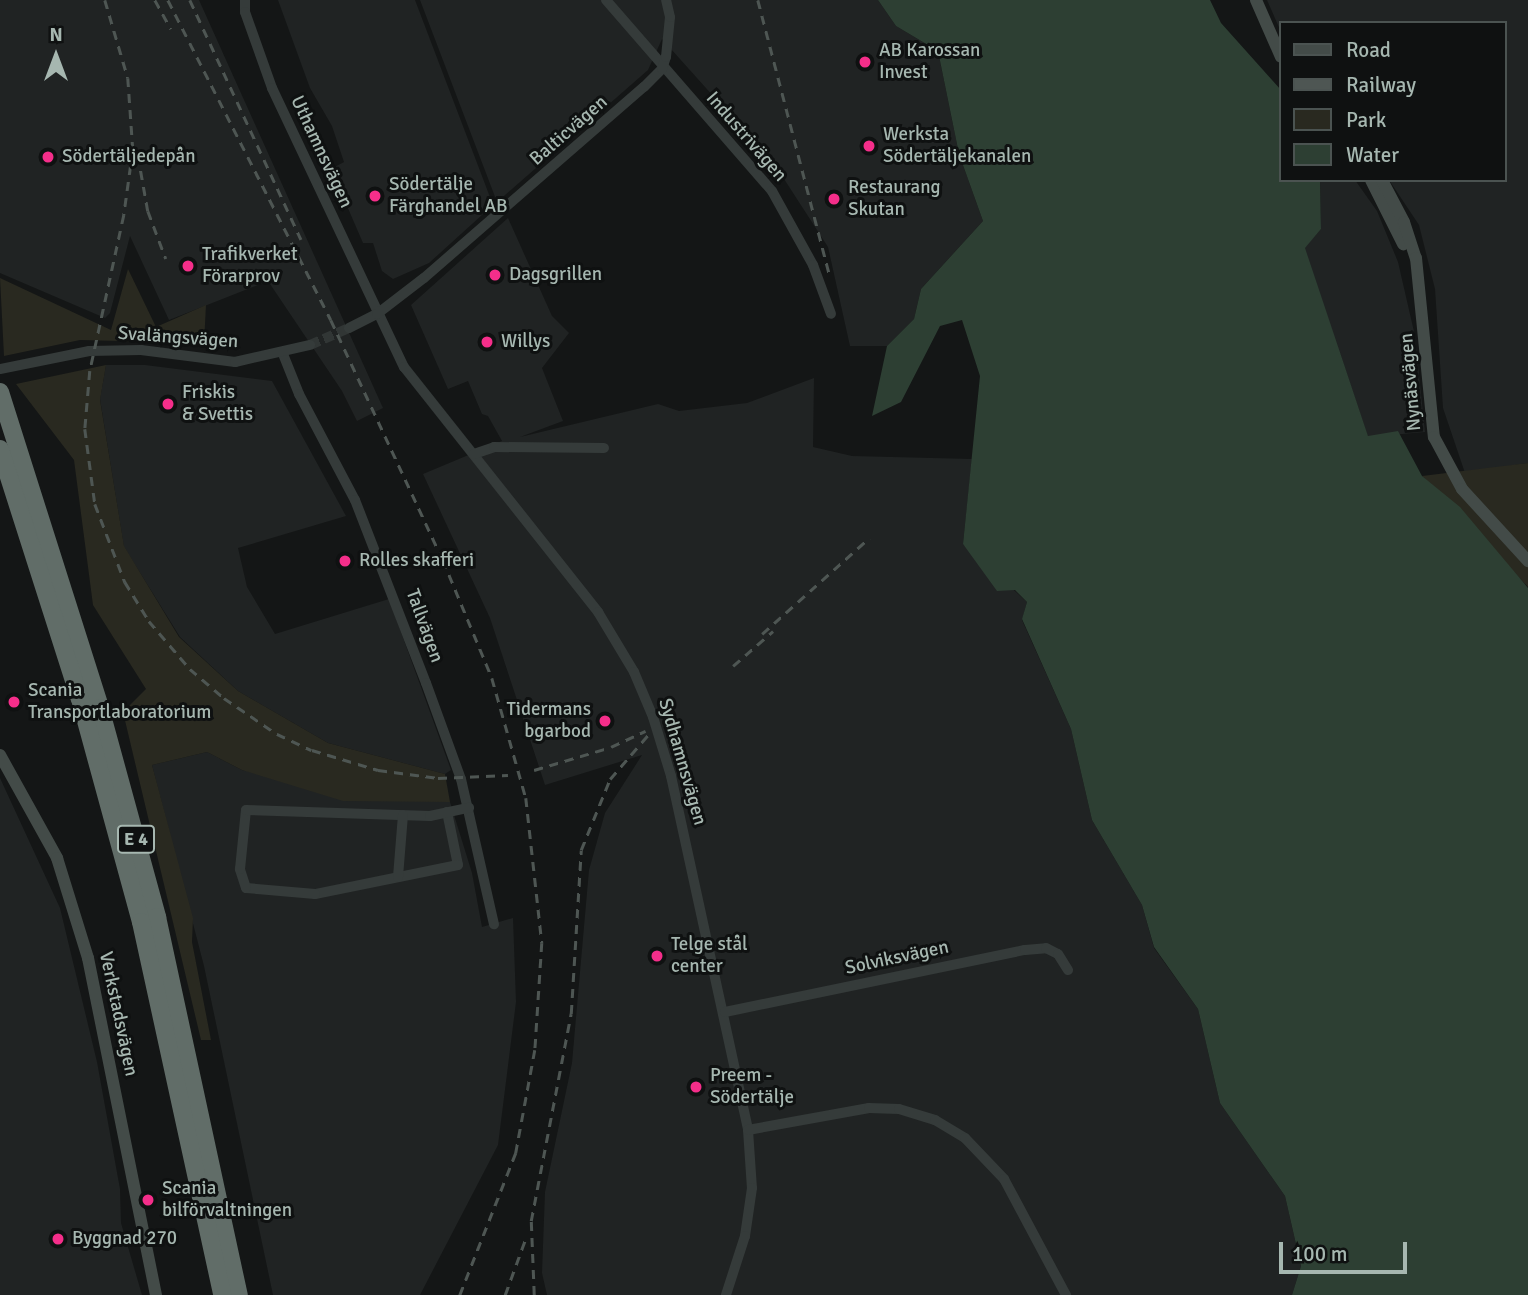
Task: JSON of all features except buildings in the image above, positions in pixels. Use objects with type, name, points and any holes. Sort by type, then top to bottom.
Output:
[{"type":"highway","name":"E 4","points":[[0,392],[100,708],[157,917],[239,1295]]},
{"type":"highway","name":"E 4","points":[[0,449],[80,699],[141,922],[222,1295]]},
{"type":"highway","points":[[0,482],[36,561]]},
{"type":"street","name":"Uthamnsvägen","points":[[245,0],[245,12],[272,88],[377,314]]},
{"type":"street","name":"Industrivägen","points":[[606,0],[662,69],[772,191],[803,244],[831,314]]},
{"type":"street","points":[[662,69],[670,37],[666,0]]},
{"type":"street","points":[[1256,0],[1280,55]]},
{"type":"street","name":"Balticvägen","points":[[377,314],[513,203],[662,69]]},
{"type":"street","name":"Nynäsvägen","points":[[1372,182],[1396,225],[1421,293]]},
{"type":"street","name":"Nynäsvägen","points":[[1383,182],[1404,222],[1421,293],[1434,437],[1462,489],[1528,561]]},
{"type":"street","points":[[349,328],[377,314]]},
{"type":"street","name":"Sydhamnsvägen","points":[[377,314],[404,367],[598,612],[634,672],[671,776],[748,1130],[750,1200],[745,1237],[726,1295]]},
{"type":"street","name":"Svalängsvägen","points":[[0,369],[106,350],[235,362],[284,354],[310,345]]},
{"type":"street","name":"Tallvägen","points":[[284,354],[378,553],[469,808],[494,924]]},
{"type":"street","points":[[474,454],[494,447],[604,448]]},
{"type":"street","name":"Verkstadsvägen","points":[[0,755],[57,858],[88,958],[156,1295]]},
{"type":"street","points":[[447,812],[458,865],[315,894],[246,888],[240,869],[246,810],[403,815],[469,808]]},
{"type":"street","points":[[398,877],[403,815]]},
{"type":"street","name":"Solviksvägen","points":[[724,1012],[1025,950],[1046,948],[1058,954],[1069,970]]},
{"type":"street","points":[[748,1130],[869,1108],[899,1110],[935,1120],[965,1138],[1004,1178],[1066,1295]]},
{"type":"shaded area","points":[[0,0],[199,0],[383,408],[357,421],[342,391],[268,281],[169,320],[130,236],[110,313],[105,318],[0,273]]},
{"type":"shaded area","points":[[278,0],[415,0],[493,205],[429,263],[393,279],[382,271],[373,243],[363,243],[331,169],[344,162],[332,126],[310,88]]},
{"type":"shaded area","points":[[420,0],[878,0],[896,26],[938,51],[959,154],[983,221],[921,289],[914,319],[887,346],[850,346],[828,247],[775,165],[662,39],[648,70],[497,202]]},
{"type":"shaded area","points":[[1267,0],[1528,0],[1528,463],[1465,473],[1443,408],[1435,289],[1419,225],[1390,182],[1507,182],[1507,21],[1280,21],[1280,30]]},
{"type":"shaded area","points":[[1320,182],[1356,182],[1377,211],[1398,262],[1415,336],[1425,432],[1368,437],[1304,248],[1321,229]]},
{"type":"shaded area","points":[[508,218],[552,316],[569,333],[542,368],[563,421],[520,437],[658,404],[679,411],[747,403],[814,378],[813,447],[852,456],[972,459],[963,544],[1027,602],[1022,620],[1071,729],[1092,820],[1142,905],[1154,948],[1198,1009],[1220,1103],[1285,1196],[1301,1266],[1292,1295],[547,1295],[542,1273],[545,1192],[572,1063],[589,870],[605,813],[642,755],[545,785],[490,618],[423,474],[502,441],[488,416],[482,414],[468,381],[448,389],[411,305]]},
{"type":"shaded area","points":[[106,365],[145,365],[272,381],[346,516],[238,548],[247,587],[275,634],[389,599],[451,770],[445,774],[328,743],[238,691],[180,637],[124,547],[100,399]]},
{"type":"shaded area","points":[[207,752],[242,770],[450,802],[472,873],[482,927],[513,918],[516,1002],[498,1145],[420,1295],[273,1295],[204,966],[152,765]]},
{"type":"shaded area","points":[[0,778],[60,908],[97,1062],[120,1189],[121,1223],[142,1295],[0,1295]]},
{"type":"green space","points":[[128,269],[156,327],[206,305],[204,343],[80,340],[4,356],[0,278],[111,330]]},
{"type":"green space","points":[[106,365],[100,400],[124,546],[179,637],[238,691],[328,743],[445,774],[450,802],[343,801],[242,770],[207,752],[152,765],[193,918],[192,942],[211,1040],[201,1040],[123,712],[146,689],[93,605],[74,460],[16,384]]},
{"type":"green space","points":[[1528,463],[1528,587],[1422,476]]},
{"type":"water","points":[[878,0],[1210,0],[1221,23],[1280,89],[1280,182],[1320,182],[1321,229],[1305,248],[1368,436],[1398,431],[1422,476],[1460,507],[1528,588],[1528,1295],[1292,1295],[1301,1266],[1285,1196],[1220,1103],[1198,1009],[1154,947],[1142,905],[1092,820],[1071,729],[1022,619],[1027,602],[1015,590],[997,591],[963,544],[980,376],[962,320],[940,326],[901,402],[872,416],[887,346],[914,319],[921,289],[983,221],[959,154],[938,51],[896,26]]},
{"type":"tunnel","points":[[310,345],[349,328]]},
{"type":"railway","points":[[105,0],[128,78],[133,150],[124,215],[90,371],[85,429],[95,504],[125,582],[149,621],[190,669],[224,698],[277,734],[312,750],[378,770],[438,778],[508,775]]},
{"type":"railway","points":[[155,0],[171,29]]},
{"type":"railway","points":[[168,0],[331,320],[443,560],[492,678],[526,798],[542,943],[535,1050],[516,1153],[460,1295]]},
{"type":"railway","points":[[190,0],[301,239]]},
{"type":"railway","points":[[758,0],[830,276]]},
{"type":"railway","points":[[138,155],[148,211],[166,259]]},
{"type":"railway","points":[[762,634],[869,538]]},
{"type":"railway","points":[[733,666],[773,631]]},
{"type":"railway","points":[[534,770],[611,747],[645,731]]},
{"type":"railway","points":[[534,1295],[531,1221],[571,1014],[581,850],[610,779],[648,735]]},
{"type":"railway","points":[[505,1295],[525,1240]]},
{"type":"place","name":"AB Karossan Invest","points":[[865,62]]},
{"type":"place","name":"Werksta Södertäljekanalen","points":[[869,146]]},
{"type":"place","name":"Södertäljedepån","points":[[48,157]]},
{"type":"place","name":"Södertälje Färghandel AB","points":[[375,196]]},
{"type":"place","name":"Restaurang Skutan","points":[[834,199]]},
{"type":"place","name":"Trafikverket Förarprov","points":[[188,266]]},
{"type":"place","name":"Dagsgrillen","points":[[495,275]]},
{"type":"place","name":"Willys","points":[[487,342]]},
{"type":"place","name":"Friskis & Svettis","points":[[168,404]]},
{"type":"place","name":"Rolles skafferi","points":[[345,561]]},
{"type":"place","name":"Scania Transportlaboratorium","points":[[14,702]]},
{"type":"place","name":"Tidermans bgarbod","points":[[605,721]]},
{"type":"place","name":"Telge stål center","points":[[657,956]]},
{"type":"place","name":"Preem - Södertälje","points":[[696,1087]]},
{"type":"place","name":"Scania bilförvaltningen","points":[[148,1200]]},
{"type":"place","name":"Byggnad 270","points":[[58,1239]]}]
